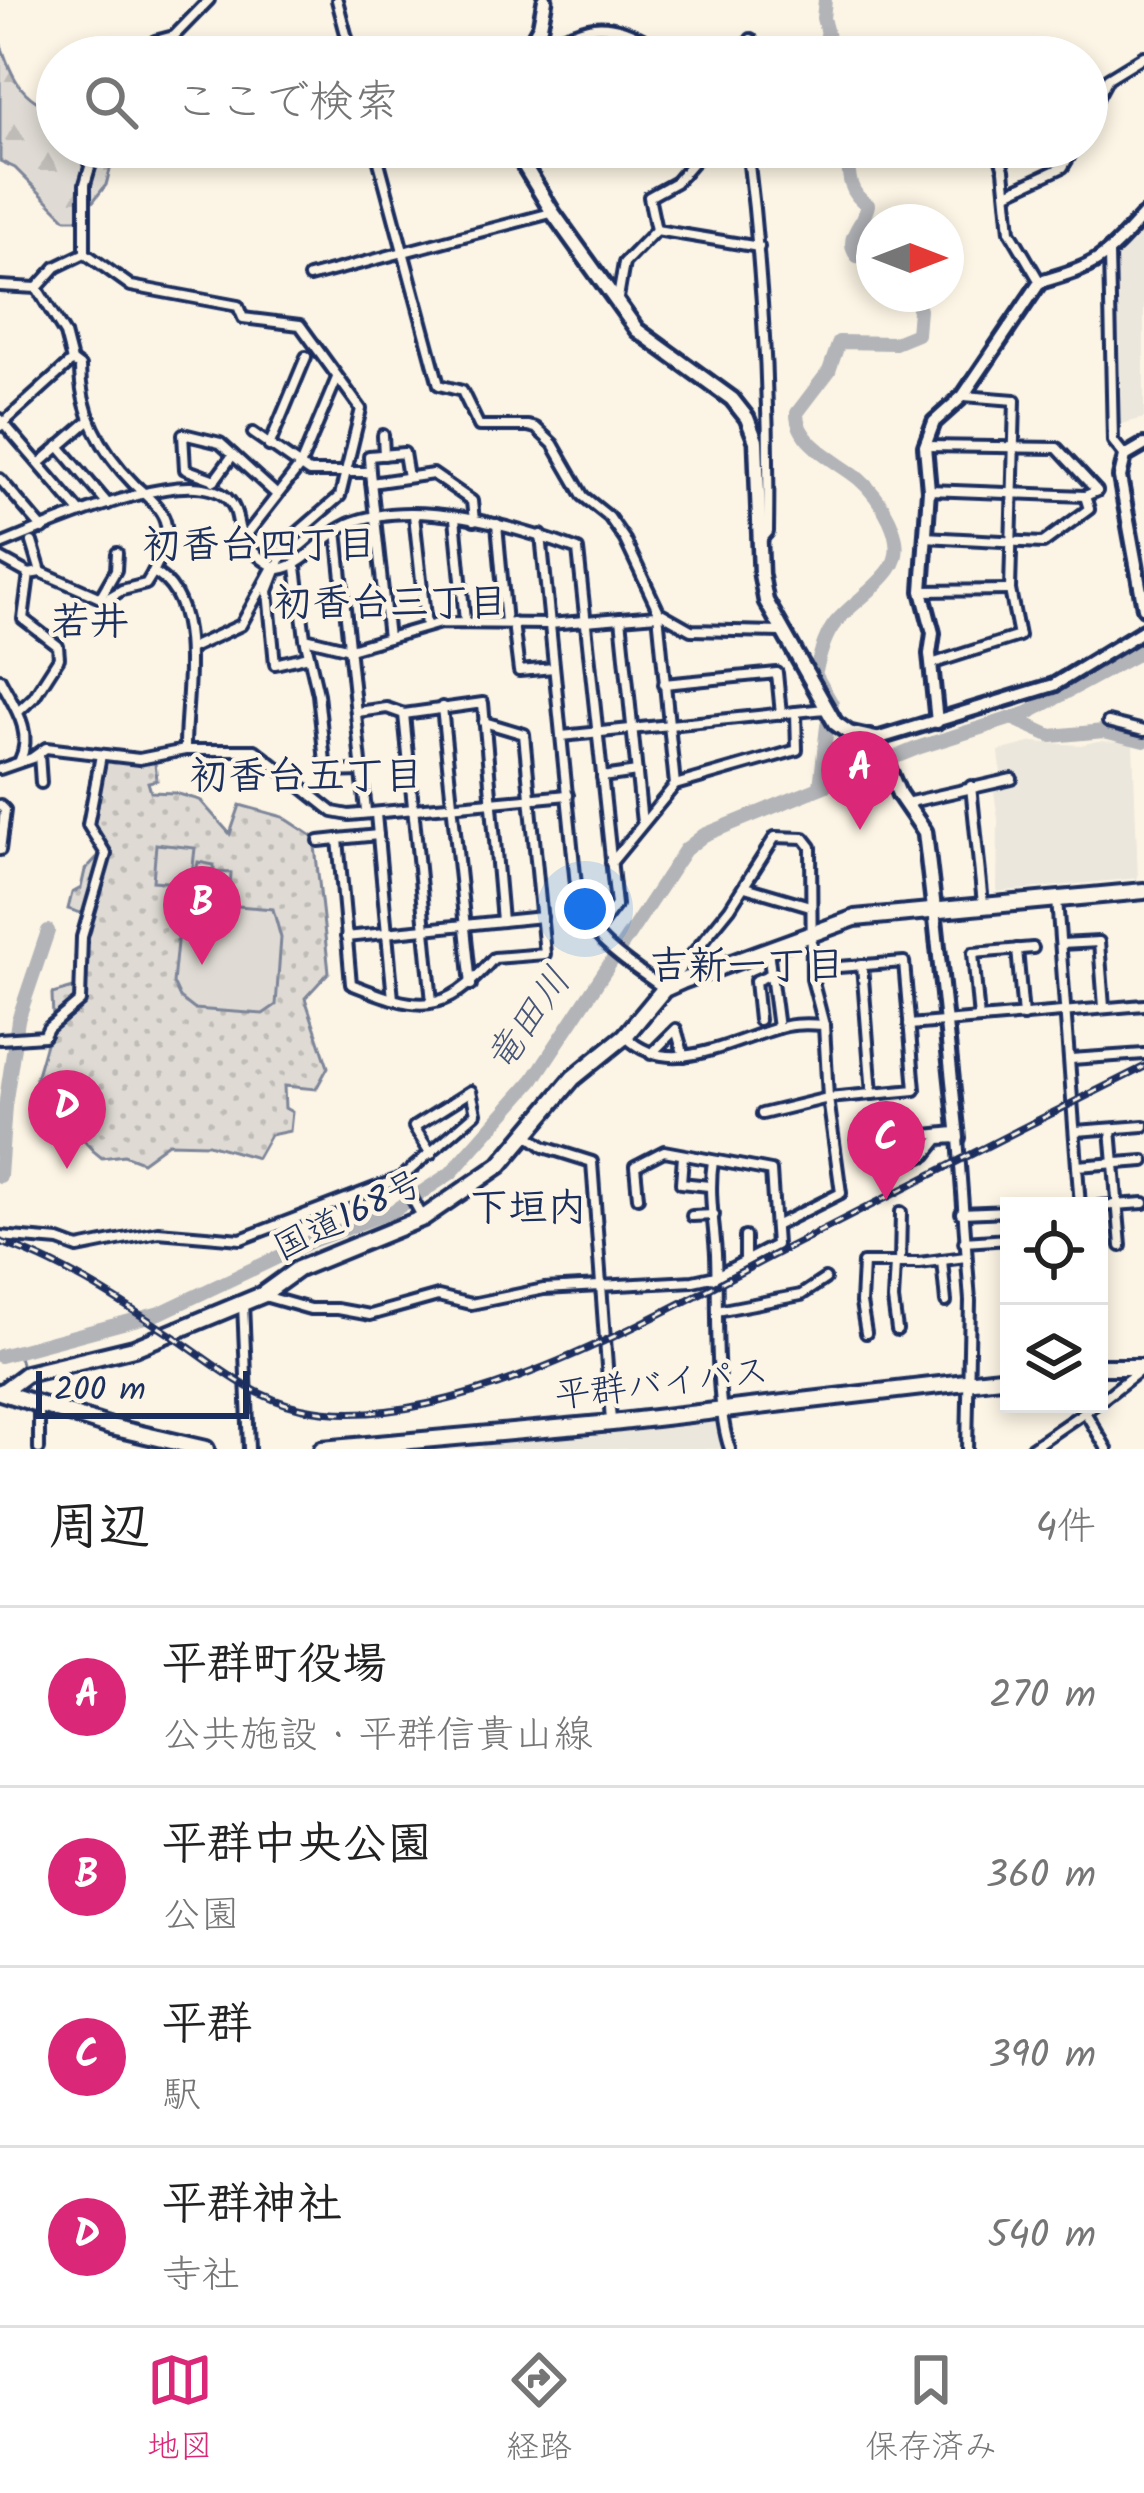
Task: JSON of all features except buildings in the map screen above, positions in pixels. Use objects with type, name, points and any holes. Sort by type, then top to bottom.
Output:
[{"type":"highway","name":"国道168号","points":[[1,1392],[26,1374],[134,1348],[262,1295],[298,1269],[420,1212],[500,1165],[573,1078],[625,1036],[664,989],[855,918],[1144,891]]},
{"type":"highway","points":[[1108,1367],[1144,1367]]},
{"type":"highway","name":"平群バイパス","points":[[322,1449],[612,1423],[1000,1378]]},
{"type":"highway","points":[[1,1392],[206,1449]]},
{"type":"main road","points":[[534,36],[544,0]]},
{"type":"main road","points":[[526,168],[637,330],[732,399],[747,418],[756,441],[766,601],[825,709],[849,734],[879,745],[905,804],[925,832],[934,909]]},
{"type":"street","points":[[174,36],[209,0]]},
{"type":"street","points":[[337,0],[346,36]]},
{"type":"street","points":[[563,36],[592,26],[610,26],[631,36]]},
{"type":"street","points":[[1108,78],[1144,56]]},
{"type":"street","points":[[85,254],[85,184],[90,168]]},
{"type":"street","points":[[381,168],[439,385],[462,391],[479,426],[536,428],[553,444],[583,496],[625,540],[658,613],[675,785]]},
{"type":"street","points":[[656,230],[649,197],[676,182],[688,168]]},
{"type":"street","points":[[750,168],[759,247],[769,440],[767,532],[760,541]]},
{"type":"street","points":[[1002,168],[1010,231],[1040,282]]},
{"type":"street","points":[[1007,193],[1062,168]]},
{"type":"street","points":[[309,277],[553,213]]},
{"type":"street","points":[[937,722],[933,633],[922,592],[928,490],[925,446],[934,422],[963,396],[1040,282],[1085,270],[1108,254],[1144,215]]},
{"type":"street","points":[[656,230],[759,247]]},
{"type":"street","points":[[619,305],[617,284],[624,263],[656,230]]},
{"type":"street","points":[[0,286],[37,287],[56,267],[85,254]]},
{"type":"street","points":[[85,254],[130,286],[238,306],[243,318],[300,325],[361,409],[340,496],[286,542],[268,591],[275,664],[308,656]]},
{"type":"street","points":[[1108,254],[1113,441],[1125,455]]},
{"type":"street","points":[[0,558],[29,574],[41,572],[100,598],[140,588],[154,572],[166,535],[166,522],[110,459],[80,400],[80,367],[72,362],[65,334],[37,287]]},
{"type":"street","points":[[269,446],[306,357]]},
{"type":"street","points":[[72,362],[2,423],[82,513]]},
{"type":"street","points":[[244,538],[300,466],[337,378]]},
{"type":"street","points":[[931,664],[1019,636],[1010,590],[1015,400],[963,396]]},
{"type":"street","points":[[40,463],[90,419]]},
{"type":"street","points":[[276,494],[220,443],[185,429],[184,469],[214,484],[236,510],[244,538],[276,568],[296,567],[338,530],[376,515],[497,524],[578,550],[616,904],[598,937]]},
{"type":"street","points":[[253,433],[310,472],[371,477],[434,474],[472,502],[474,521]]},
{"type":"street","points":[[383,434],[384,455]]},
{"type":"street","points":[[1144,445],[1125,455],[1120,477],[1144,608]]},
{"type":"street","points":[[59,446],[108,504]]},
{"type":"street","points":[[925,446],[1057,448],[1097,491],[1085,496],[928,490]]},
{"type":"street","points":[[388,638],[369,456],[404,453],[408,477]]},
{"type":"street","points":[[0,545],[142,492],[214,484],[233,455]]},
{"type":"street","points":[[0,478],[43,529]]},
{"type":"street","points":[[923,537],[1043,543],[1089,509],[1085,496]]},
{"type":"street","points":[[414,515],[426,626]]},
{"type":"street","points":[[455,518],[465,621]]},
{"type":"street","points":[[497,524],[519,671],[554,668]]},
{"type":"street","points":[[1127,529],[1144,526]]},
{"type":"street","points":[[338,530],[362,771],[378,835],[393,999]]},
{"type":"street","points":[[541,535],[577,896],[580,913],[598,937],[664,989],[745,887],[776,837],[804,838],[811,847],[812,969],[824,1024],[841,1193],[775,1226]]},
{"type":"street","points":[[32,542],[41,572]]},
{"type":"street","points":[[100,598],[116,570],[117,554]]},
{"type":"street","points":[[296,567],[326,772],[362,771]]},
{"type":"street","points":[[191,648],[241,625],[276,568]]},
{"type":"street","points":[[154,572],[176,589],[191,648],[185,750]]},
{"type":"street","points":[[19,711],[59,658],[58,646],[23,620],[29,574]]},
{"type":"street","points":[[922,592],[1010,590]]},
{"type":"street","points":[[305,638],[350,649],[426,626],[465,621],[549,624],[658,613],[692,630],[781,632]]},
{"type":"street","points":[[621,618],[642,824]]},
{"type":"street","points":[[879,745],[1054,685],[1144,630]]},
{"type":"street","points":[[664,684],[777,673],[781,714]]},
{"type":"street","points":[[2,686],[19,711],[26,737],[20,762]]},
{"type":"street","points":[[357,712],[387,708],[404,714],[483,704],[502,921]]},
{"type":"street","points":[[442,707],[471,985]]},
{"type":"street","points":[[562,736],[825,709]]},
{"type":"street","points":[[611,863],[675,785],[796,750],[796,712]]},
{"type":"street","points":[[404,714],[433,1002]]},
{"type":"street","points":[[338,839],[351,983],[407,1005],[443,1002],[471,985],[494,958],[545,954],[524,734],[484,722]]},
{"type":"street","points":[[1108,722],[1144,731]]},
{"type":"street","points":[[3,763],[20,762],[46,748],[139,759],[185,750],[255,750],[333,812],[349,815],[568,795]]},
{"type":"street","points":[[39,753],[41,783]]},
{"type":"street","points":[[0,1040],[44,1036],[80,1001],[82,937],[106,854],[88,824],[101,755]]},
{"type":"street","points":[[602,777],[638,772]]},
{"type":"street","points":[[905,804],[1012,778]]},
{"type":"street","points":[[971,786],[983,905]]},
{"type":"street","points":[[0,805],[5,810],[0,850]]},
{"type":"street","points":[[319,841],[378,835]]},
{"type":"street","points":[[745,887],[810,906]]},
{"type":"street","points":[[1057,899],[1079,1197]]},
{"type":"street","points":[[934,909],[966,1257],[971,1382],[967,1449]]},
{"type":"street","points":[[346,937],[542,917]]},
{"type":"street","points":[[1061,944],[1099,942],[1104,1007]]},
{"type":"street","points":[[768,947],[778,1028]]},
{"type":"street","points":[[979,1019],[973,952],[1033,947]]},
{"type":"street","points":[[1017,949],[1023,1016]]},
{"type":"street","points":[[762,1114],[828,1098],[915,1090],[904,962],[812,969]]},
{"type":"street","points":[[862,965],[872,1094]]},
{"type":"street","points":[[759,1020],[755,981],[771,974]]},
{"type":"street","points":[[909,1025],[1144,1004]]},
{"type":"street","points":[[625,1036],[651,1054],[684,1055],[778,1028],[824,1024]]},
{"type":"street","points":[[651,1054],[676,1029],[684,1055]]},
{"type":"street","points":[[1071,1059],[1144,1054]]},
{"type":"street","points":[[0,1236],[59,1240],[78,1248],[158,1232],[241,1239],[401,1178],[431,1154],[476,1113],[471,1090],[414,1127],[431,1154]]},
{"type":"street","points":[[1076,1131],[1144,1126]]},
{"type":"street","points":[[1111,1129],[1121,1246]]},
{"type":"street","points":[[526,1134],[544,1147],[592,1162],[612,1423]]},
{"type":"street","points":[[924,1134],[957,1135],[939,1139],[926,1155],[903,1159],[900,1148],[905,1140],[924,1134]]},
{"type":"street","points":[[262,1295],[310,1309],[370,1315],[438,1296],[471,1304],[544,1289],[716,1276],[776,1245],[771,1171],[664,1151],[635,1166],[638,1194],[652,1190]]},
{"type":"street","points":[[683,1156],[681,1183],[709,1186]]},
{"type":"street","points":[[712,1161],[709,1186],[723,1407],[730,1449]]},
{"type":"street","points":[[1077,1166],[1144,1161]]},
{"type":"street","points":[[401,1178],[420,1212]]},
{"type":"street","points":[[1108,1206],[1144,1204]]},
{"type":"street","points":[[961,1213],[1000,1211]]},
{"type":"street","points":[[896,1330],[893,1300],[901,1212]]},
{"type":"street","points":[[692,1216],[714,1215]]},
{"type":"street","points":[[745,1237],[746,1263]]},
{"type":"street","points":[[964,1242],[1000,1240]]},
{"type":"street","points":[[866,1334],[861,1303],[863,1263],[966,1257]]},
{"type":"street","points":[[942,1260],[946,1302]]},
{"type":"street","points":[[717,1311],[801,1295],[825,1279]]},
{"type":"street","points":[[243,1303],[249,1449]]},
{"type":"street","points":[[1108,1395],[1144,1367]]},
{"type":"street","points":[[39,1403],[39,1449]]},
{"type":"street","points":[[1030,1449],[1084,1413]]},
{"type":"street","points":[[1086,1413],[1107,1449]]},
{"type":"shaded area","points":[[1144,222],[1144,418],[1114,426],[1111,259]]},
{"type":"shaded area","points":[[1033,742],[1081,745],[1133,742],[1138,878],[997,892],[998,819],[992,778],[1001,776],[999,751]]},
{"type":"shaded area","points":[[721,1414],[725,1449],[482,1449],[481,1442],[633,1430]]},
{"type":"green space","points":[[0,42],[13,75],[36,101],[36,168],[110,168],[106,185],[79,219],[66,219],[15,168],[0,161]]},
{"type":"green space","points":[[104,758],[155,763],[157,780],[148,782],[151,792],[200,800],[230,834],[240,805],[283,817],[314,837],[329,972],[305,998],[328,1067],[316,1089],[284,1086],[285,1108],[292,1112],[290,1131],[270,1135],[257,1158],[208,1144],[168,1143],[142,1162],[124,1155],[102,1158],[85,1142],[76,1124],[68,1082],[36,1078],[53,1019],[52,994],[77,987],[75,957],[84,914],[68,909],[85,870],[102,852],[87,831]]},
{"type":"green space","points":[[156,844],[195,848],[191,884],[153,881]]},
{"type":"green space","points":[[198,862],[214,865],[214,872],[231,873],[230,889],[194,885]]},
{"type":"green space","points":[[181,901],[273,909],[281,938],[276,1005],[263,1014],[194,1009],[180,998],[173,983]]},
{"type":"waterway","points":[[825,0],[828,36]]},
{"type":"waterway","points":[[849,168],[852,187],[867,204]]},
{"type":"waterway","points":[[856,231],[852,243],[856,254]]},
{"type":"waterway","points":[[832,704],[815,674],[825,640],[836,622],[890,569],[896,546],[890,520],[875,496],[811,443],[797,413],[829,371],[839,342],[895,343],[917,334],[919,312]]},
{"type":"waterway","name":"竜田川","points":[[0,1356],[160,1313],[312,1241],[393,1211],[451,1173],[533,1080],[685,850],[704,835],[920,747],[1028,713],[1144,650]]},
{"type":"waterway","points":[[1012,718],[1051,736],[1104,731],[1144,741]]},
{"type":"waterway","points":[[820,787],[827,726]]},
{"type":"waterway","points":[[0,1176],[18,1020],[48,931]]},
{"type":"waterway","points":[[18,1352],[22,1368]]},
{"type":"railway","points":[[0,1242],[87,1282],[231,1377],[282,1403],[360,1413],[424,1405],[491,1387],[626,1331],[1144,1067]]},
{"type":"place","name":"平群町役場","points":[[860,830]]},
{"type":"place","name":"平群中央公園","points":[[202,965]]},
{"type":"place","name":"平群神社","points":[[67,1169]]},
{"type":"place","name":"平群","points":[[886,1200]]},
{"type":"district","name":"初香台四丁目","points":[[259,547]]},
{"type":"district","name":"初香台三丁目","points":[[390,605]]},
{"type":"district","name":"若井","points":[[90,624]]},
{"type":"district","name":"初香台五丁目","points":[[306,778]]},
{"type":"district","name":"吉新一丁目","points":[[747,968]]},
{"type":"district","name":"下垣内","points":[[528,1210]]}]
